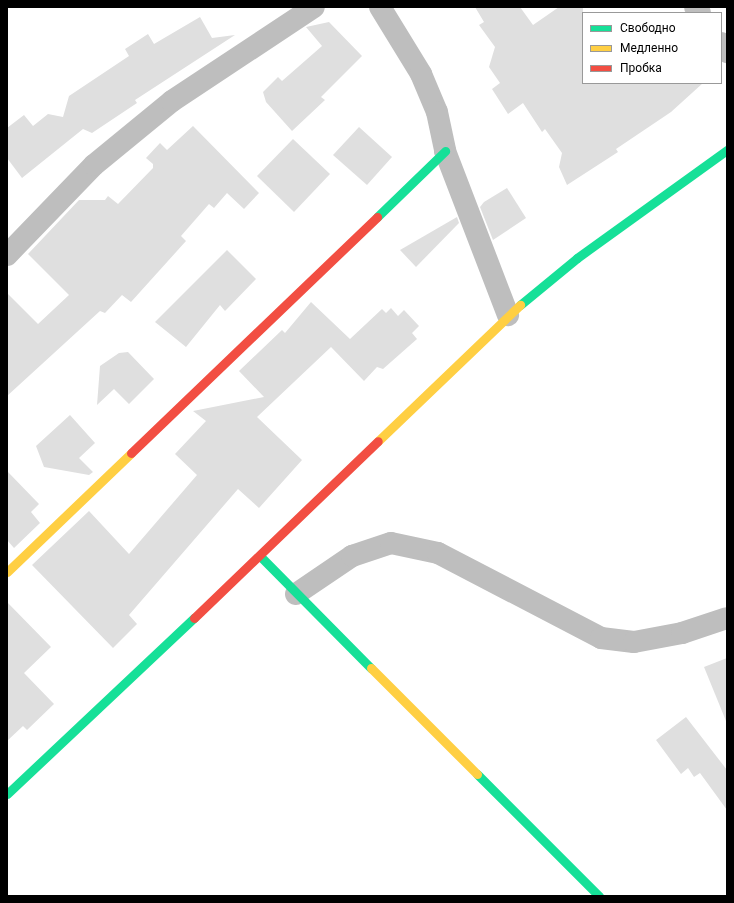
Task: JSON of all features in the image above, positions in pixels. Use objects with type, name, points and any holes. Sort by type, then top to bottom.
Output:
[{"type":"street","points":[[7,255],[94,164],[172,101],[314,7]]},
{"type":"street","points":[[380,7],[421,74],[437,112],[445,151],[508,315]]},
{"type":"street","points":[[7,794],[260,556],[508,315],[577,258],[727,150]]},
{"type":"street","points":[[7,572],[445,151]]},
{"type":"street","points":[[296,594],[352,556],[391,542],[438,553],[601,638],[634,642],[682,633],[727,618]]},
{"type":"street","points":[[260,556],[296,594],[599,896]]},
{"type":"building","points":[[475,7],[520,7],[533,25],[559,7],[583,7],[582,84],[702,84],[671,112],[616,149],[618,152],[567,185],[559,167],[562,153],[545,129],[542,132],[523,103],[508,114],[492,89],[500,83],[489,67],[495,47],[479,25],[484,22]]},
{"type":"building","points":[[200,17],[212,38],[235,35],[135,100],[137,103],[92,133],[83,129],[22,178],[7,158],[7,128],[24,115],[33,126],[48,114],[63,117],[69,96],[129,56],[125,49],[148,34],[154,44]]},
{"type":"building","points":[[329,22],[362,56],[321,97],[325,100],[292,131],[266,102],[263,92],[278,77],[282,81],[322,46],[306,27]]},
{"type":"building","points":[[193,126],[259,193],[244,209],[227,193],[214,208],[209,204],[181,236],[186,241],[131,302],[122,295],[105,313],[100,311],[7,396],[7,293],[38,324],[69,295],[28,254],[79,200],[105,200],[108,196],[118,204],[153,168],[153,164],[146,158],[160,143],[167,150]]},
{"type":"building","points":[[359,127],[392,157],[367,185],[333,155]]},
{"type":"building","points":[[293,139],[330,174],[294,212],[257,176]]},
{"type":"building","points":[[507,188],[526,218],[493,240],[480,207],[484,202]]},
{"type":"building","points":[[457,217],[459,223],[416,267],[400,250]]},
{"type":"building","points":[[227,250],[256,279],[225,311],[220,305],[186,347],[155,322]]},
{"type":"building","points":[[311,302],[350,339],[382,309],[386,313],[391,308],[398,316],[404,310],[419,326],[412,333],[417,339],[383,369],[377,367],[364,381],[331,347],[257,417],[302,460],[259,508],[238,489],[129,615],[137,624],[113,648],[32,565],[89,511],[129,554],[197,475],[175,454],[206,421],[193,411],[264,397],[239,371],[282,330],[285,333]]},
{"type":"building","points":[[128,352],[154,379],[129,404],[114,389],[97,405],[100,366],[119,353]]},
{"type":"building","points":[[70,415],[95,443],[79,458],[93,472],[89,475],[44,467],[36,446]]},
{"type":"building","points":[[7,471],[39,504],[31,512],[40,523],[14,548],[7,540]]},
{"type":"building","points":[[7,602],[51,647],[24,673],[54,704],[27,730],[23,726],[7,741]]},
{"type":"building","points":[[727,658],[727,721],[726,721],[704,667]]},
{"type":"building","points":[[686,717],[727,770],[727,810],[700,773],[694,777],[688,768],[681,774],[656,740]]},
{"type":"traffic: fast","points":[[520,305],[577,258],[727,150]]},
{"type":"traffic: fast","points":[[377,217],[445,151]]},
{"type":"traffic: fast","points":[[260,556],[371,668]]},
{"type":"traffic: fast","points":[[7,794],[194,618]]},
{"type":"traffic: fast","points":[[477,774],[599,896]]},
{"type":"traffic: slow","points":[[378,441],[520,305]]},
{"type":"traffic: slow","points":[[7,572],[131,453]]},
{"type":"traffic: slow","points":[[371,668],[477,774]]},
{"type":"traffic: jam","points":[[131,453],[377,217]]},
{"type":"traffic: jam","points":[[194,618],[378,441]]}]
